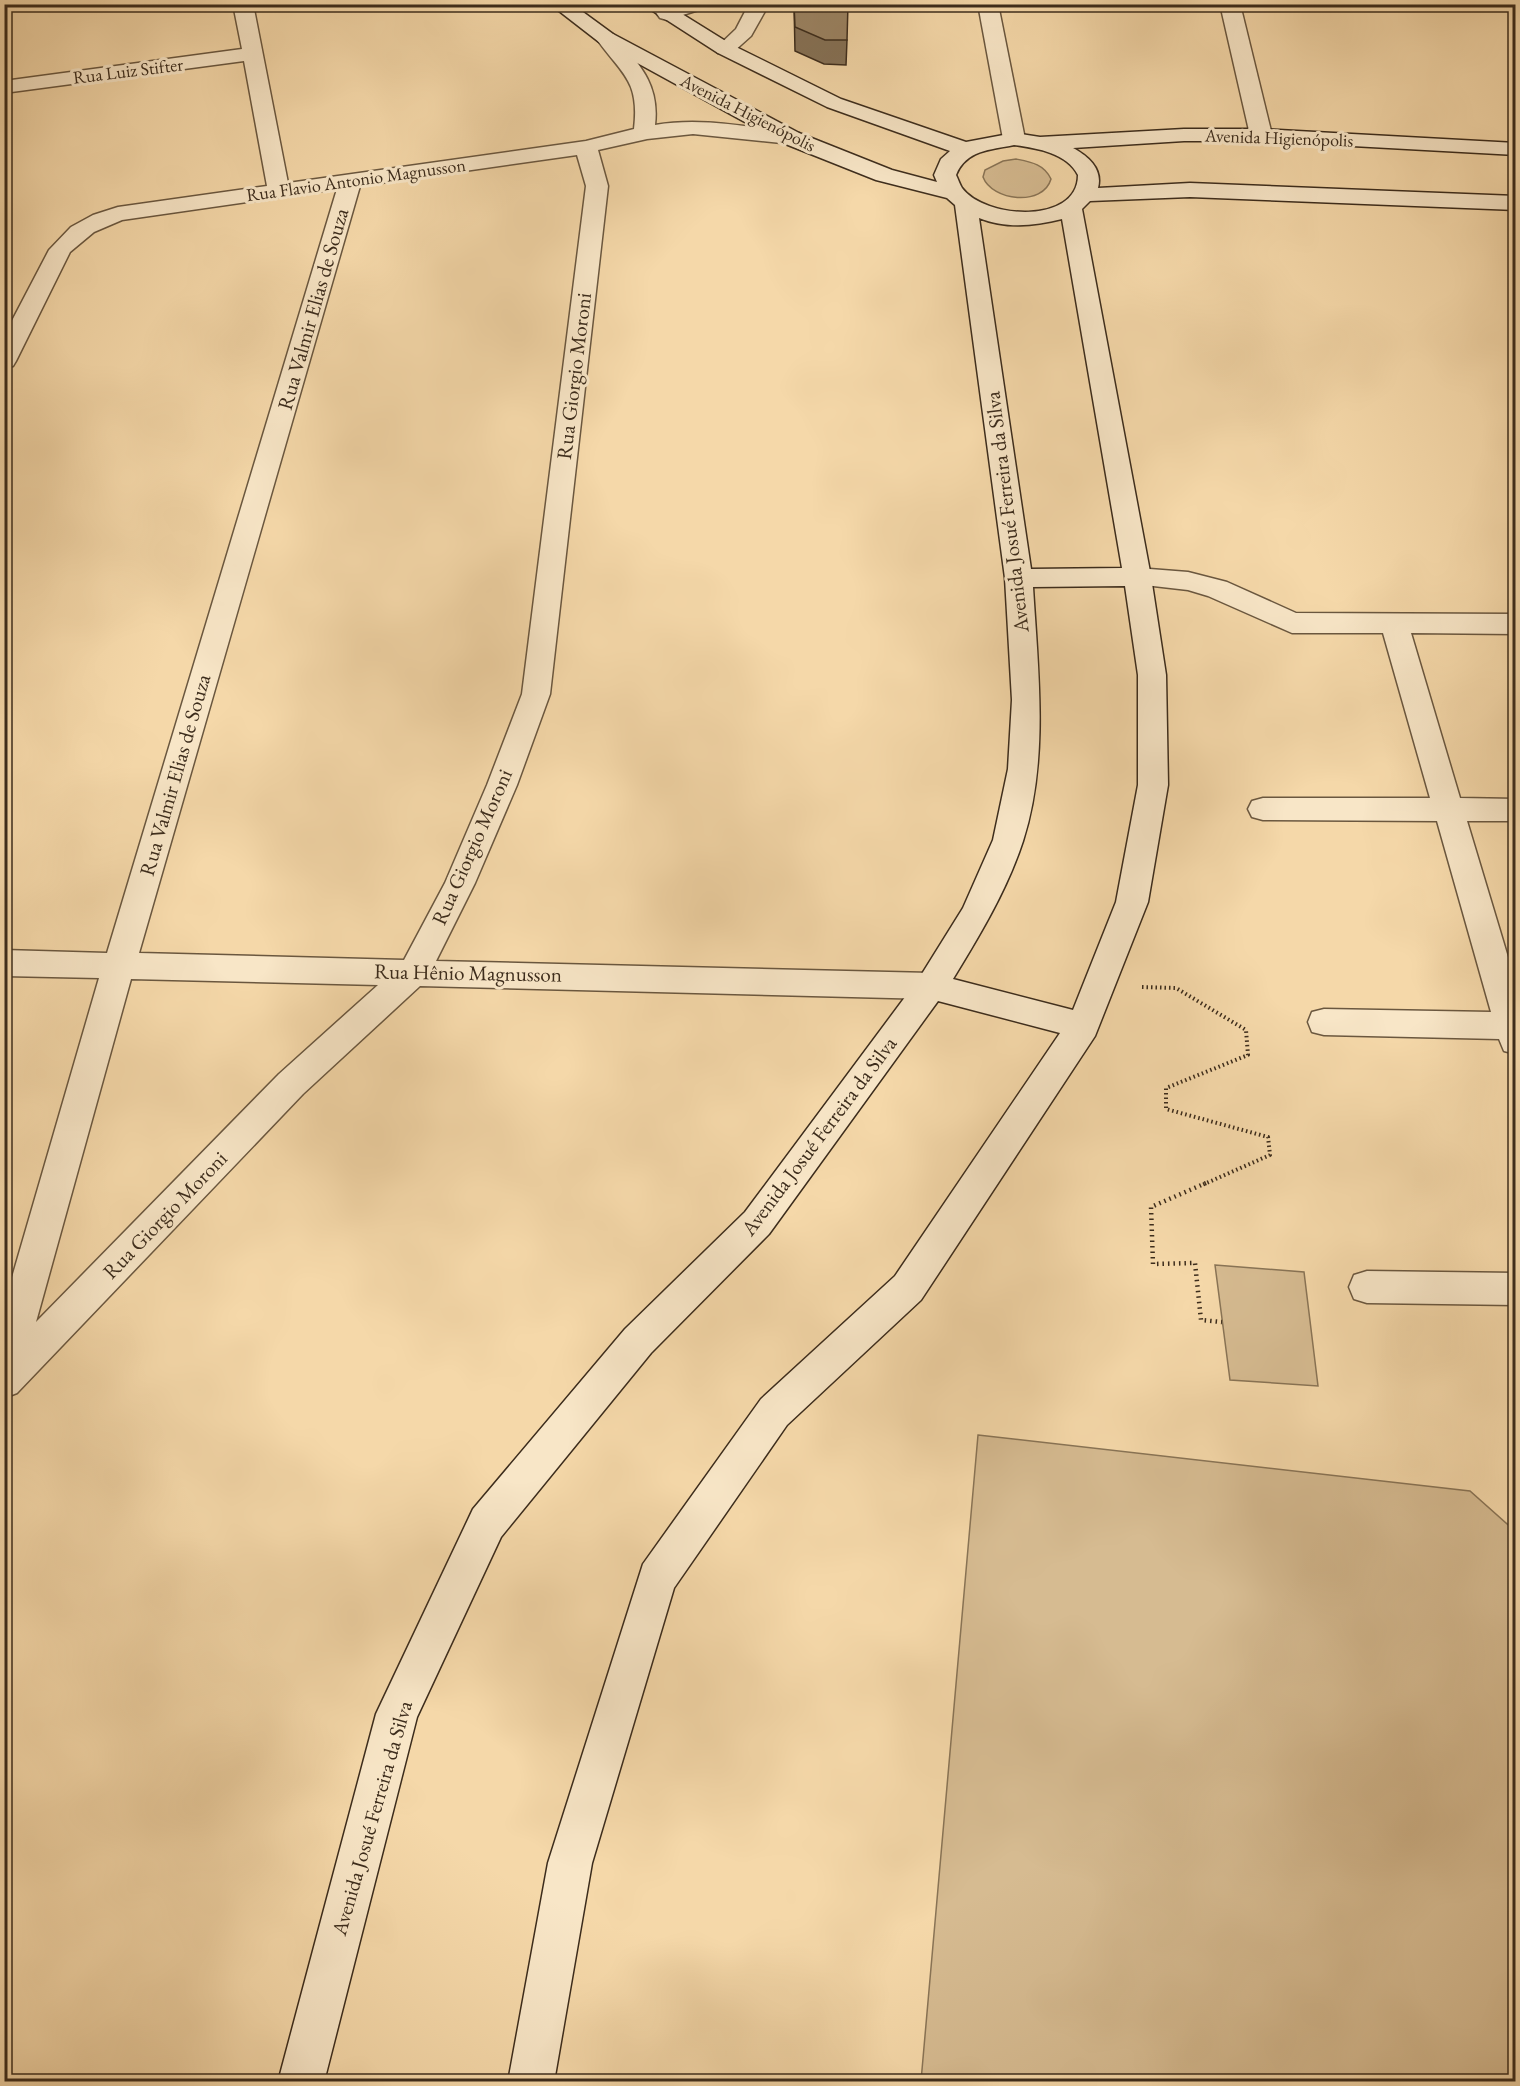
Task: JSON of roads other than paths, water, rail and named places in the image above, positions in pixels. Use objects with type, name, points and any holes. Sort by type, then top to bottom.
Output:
[{"type":"street","points":[[243,4],[279,192]]},
{"type":"street","name":"Avenida Higienópolis","points":[[560,4],[606,38],[791,138],[884,175],[958,198],[990,215],[1019,219],[1047,217],[1078,202]]},
{"type":"street","points":[[659,9],[698,4]]},
{"type":"street","points":[[725,50],[744,32],[759,4]]},
{"type":"street","points":[[988,4],[1014,139]]},
{"type":"street","points":[[1230,4],[1261,135]]},
{"type":"street","points":[[531,2082],[570,1863],[657,1578],[774,1412],[908,1288],[1083,1026],[1132,902],[1154,785],[1152,675],[1078,202],[1090,180],[1083,165],[1066,152],[1042,143],[1014,139],[987,141],[964,149],[834,102],[725,50],[659,9]]},
{"type":"street","points":[[606,38],[641,80],[647,99],[644,132]]},
{"type":"street","name":"Rua Luiz Stifter","points":[[4,87],[252,54]]},
{"type":"street","name":"Rua Flavio Antonio Magnusson","points":[[4,361],[54,259],[72,235],[92,222],[118,214],[586,147],[644,132],[708,128],[791,138]]},
{"type":"street","name":"Avenida Higienópolis","points":[[1042,143],[1184,135],[1261,135],[1515,149]]},
{"type":"street","name":"Rua Giorgio Moroni","points":[[4,1381],[291,1084],[414,972],[460,883],[502,785],[536,693],[597,186],[586,147]]},
{"type":"street","name":"Avenida Josué Ferreira da Silva","points":[[301,2082],[397,1713],[487,1523],[638,1341],[757,1223],[932,986],[977,914],[1008,840],[1023,769],[1026,700],[1019,578],[958,198],[944,176],[950,161],[964,149]]},
{"type":"street","name":"Rua Valmir Elias de Souza","points":[[4,1371],[119,966],[351,180]]},
{"type":"street","points":[[1078,202],[1190,189],[1515,203]]},
{"type":"street","points":[[1019,578],[1137,577],[1188,581],[1217,589],[1292,623],[1515,624]]},
{"type":"street","points":[[1324,1022],[1514,1031],[1394,624]]},
{"type":"street","points":[[1263,809],[1515,810]]},
{"type":"street","name":"Rua Hênio Magnusson","points":[[4,963],[932,986],[1083,1026]]},
{"type":"street","points":[[1367,1287],[1515,1288]]}]
